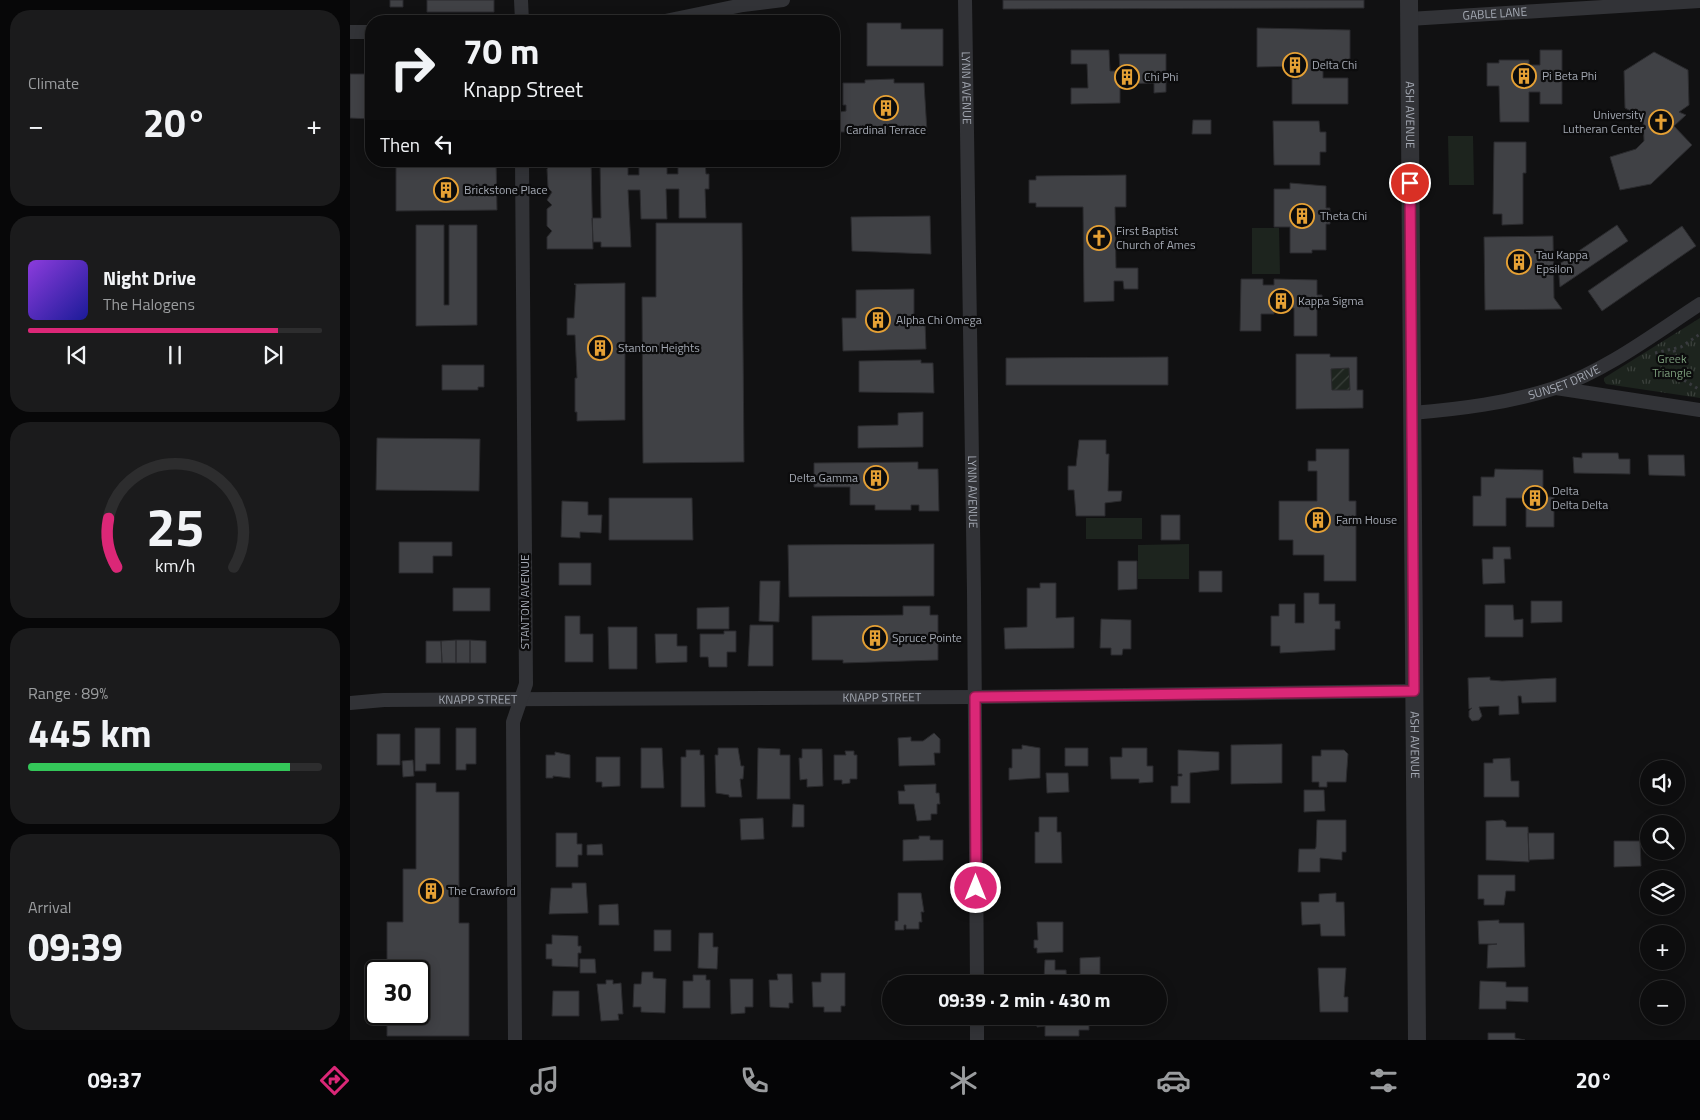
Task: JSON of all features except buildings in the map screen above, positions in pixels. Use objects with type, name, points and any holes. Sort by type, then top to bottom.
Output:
[{"type":"street","points":[[521,0],[522,15]]},
{"type":"street","points":[[694,15],[743,5],[783,0]]},
{"type":"street","name":"LYNN AVENUE","points":[[965,0],[977,975]]},
{"type":"street","name":"ASH AVENUE","points":[[1409,0],[1416,1040]]},
{"type":"street","name":"GABLE LANE","points":[[1409,19],[1700,1]]},
{"type":"street","points":[[350,32],[365,32]]},
{"type":"street","name":"STANTON AVENUE","points":[[515,1040],[513,722],[522,699],[526,680],[522,167]]},
{"type":"street","name":"SUNSET DRIVE","points":[[1412,413],[1472,407],[1555,388],[1611,361],[1700,304]]},
{"type":"street","points":[[1555,388],[1700,410]]},
{"type":"street","name":"KNAPP STREET","points":[[350,703],[384,700],[975,697],[1414,691]]},
{"type":"street","points":[[977,1025],[977,1040]]},
{"type":"path","points":[[1667,352],[1674,350],[1700,334]]},
{"type":"path","points":[[1674,350],[1682,379],[1700,390]]},
{"type":"green space","points":[[1448,136],[1473,136],[1474,185],[1449,185]]},
{"type":"green space","points":[[1252,228],[1279,228],[1280,274],[1252,274]]},
{"type":"green space","name":"Greek Triangle","points":[[1700,318],[1700,398],[1606,384],[1604,378]]},
{"type":"green space","points":[[1349,368],[1350,390],[1332,390],[1331,369]]},
{"type":"green space","points":[[1086,518],[1142,518],[1142,539],[1086,539]]},
{"type":"green space","points":[[1189,544],[1189,579],[1138,579],[1138,545]]},
{"type":"place","name":"Delta Chi","points":[[1295,65]]},
{"type":"place","name":"Pi Beta Phi","points":[[1524,76]]},
{"type":"place","name":"Chi Phi","points":[[1127,77]]},
{"type":"place","name":"Cardinal Terrace","points":[[886,108]]},
{"type":"place","name":"University Lutheran Center","points":[[1661,122]]},
{"type":"place","name":"Brickstone Place","points":[[446,190]]},
{"type":"place","name":"Theta Chi","points":[[1302,216]]},
{"type":"place","name":"First Baptist Church of Ames","points":[[1099,238]]},
{"type":"place","name":"Tau Kappa Epsilon","points":[[1519,262]]},
{"type":"place","name":"Kappa Sigma","points":[[1281,301]]},
{"type":"place","name":"Alpha Chi Omega","points":[[878,320]]},
{"type":"place","name":"Stanton Heights","points":[[600,348]]},
{"type":"place","name":"Delta Gamma","points":[[876,478]]},
{"type":"place","name":"Delta Delta Delta","points":[[1535,498]]},
{"type":"place","name":"Farm House","points":[[1318,520]]},
{"type":"place","name":"Spruce Pointe","points":[[875,638]]},
{"type":"place","name":"The Crawford","points":[[431,891]]},
{"type":"route","points":[[976,888],[975,697],[1414,691],[1410,183]]}]
